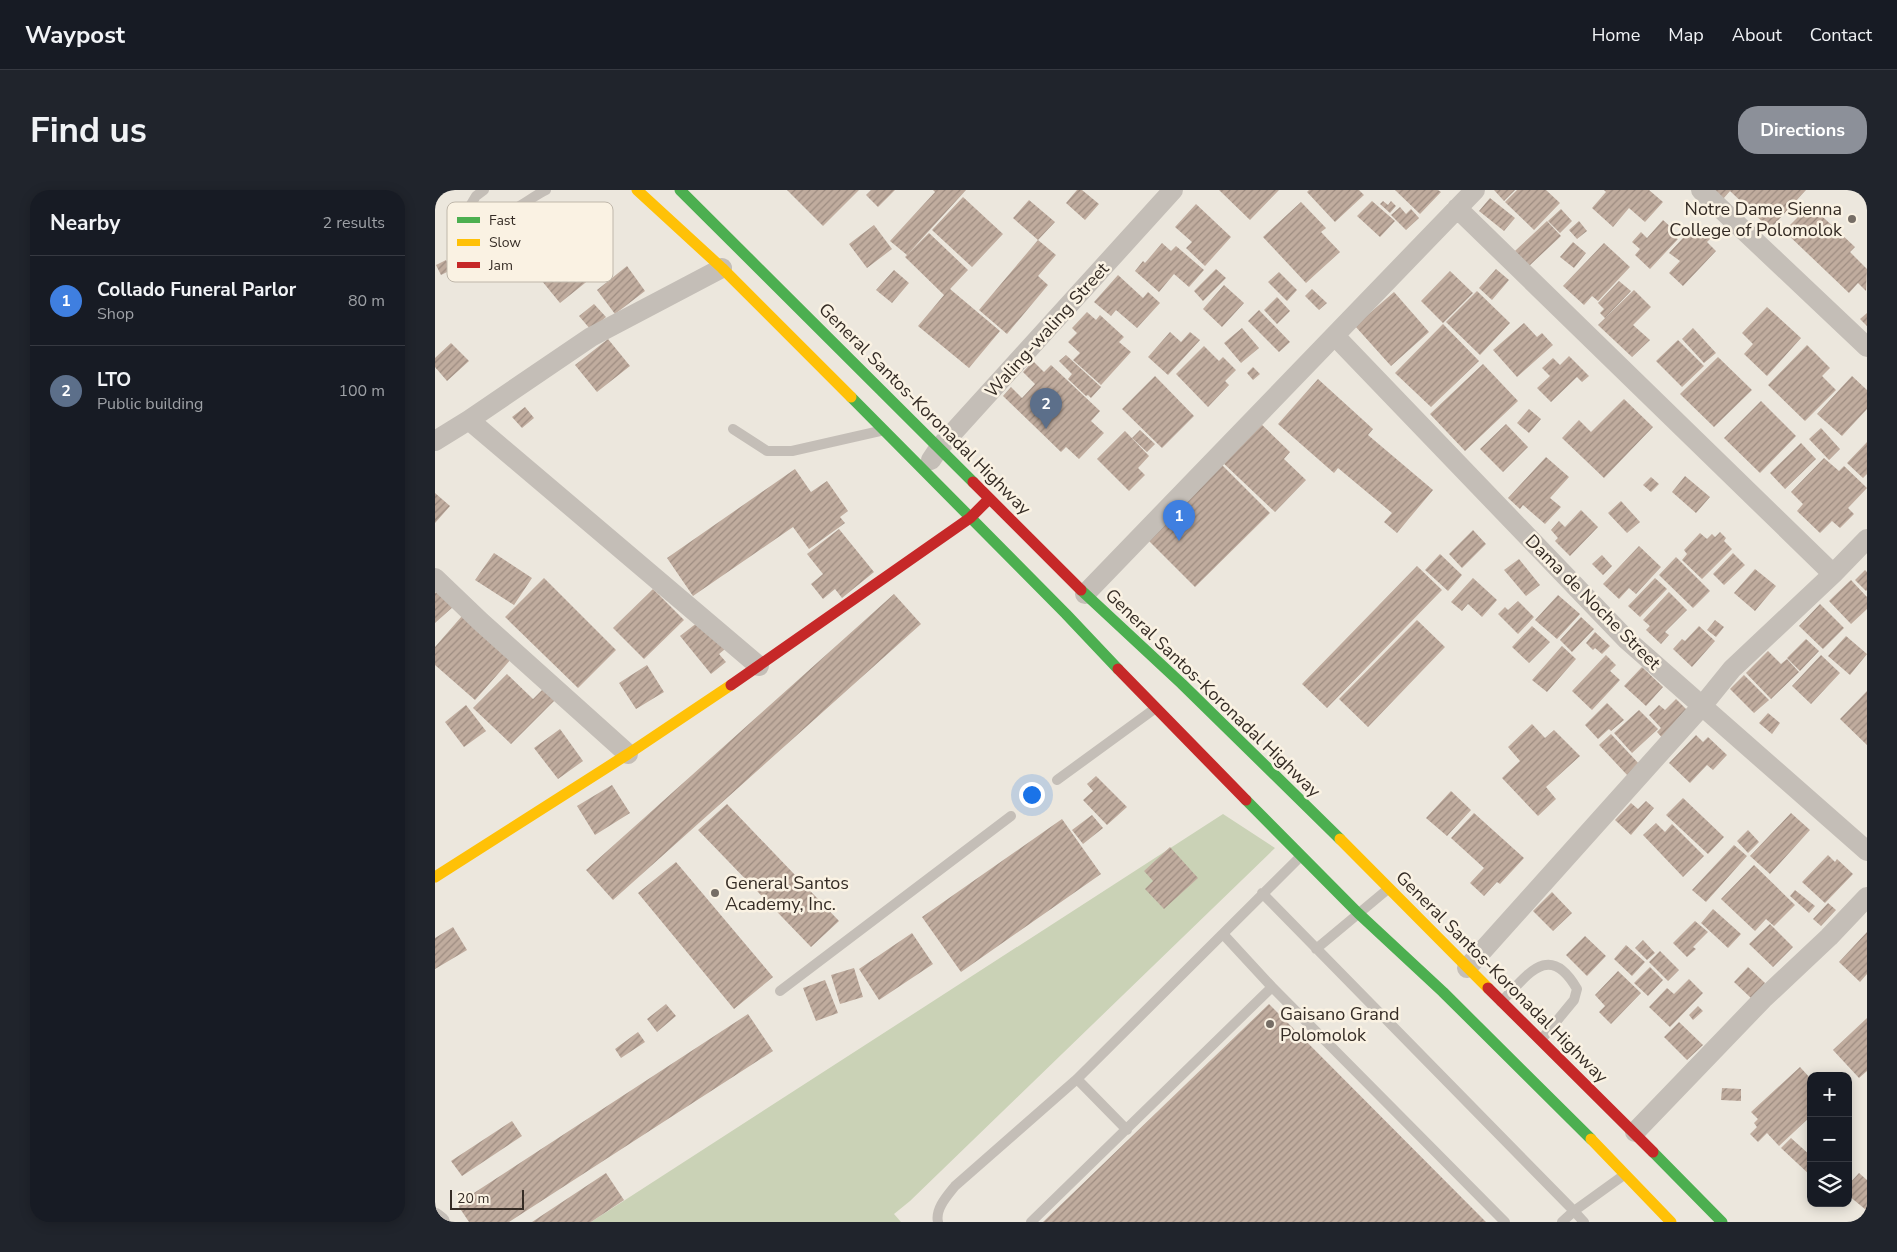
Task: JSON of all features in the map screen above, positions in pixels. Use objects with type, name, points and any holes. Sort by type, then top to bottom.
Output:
[{"type":"main road","points":[[637,190],[721,268],[884,430],[1358,913],[1443,992],[1626,1174],[1657,1215],[1671,1222]]},
{"type":"main road","name":"General Santos-Koronadal Highway","points":[[680,190],[1085,594],[1182,684],[1540,1041],[1635,1132],[1687,1188],[1722,1222]]},
{"type":"main road","points":[[435,878],[628,754],[759,666],[970,518],[990,498]]},
{"type":"street","name":"Waling-waling Street","points":[[923,471],[939,448],[1173,190]]},
{"type":"street","points":[[1085,594],[1475,190]]},
{"type":"street","points":[[1701,190],[1867,347]]},
{"type":"street","points":[[1457,208],[1833,574]]},
{"type":"street","points":[[435,441],[591,338],[721,268]]},
{"type":"street","name":"Dama de Noche Street","points":[[1335,336],[1627,640],[1867,851]]},
{"type":"street","points":[[469,420],[759,666]]},
{"type":"street","points":[[1467,968],[1703,706],[1732,669],[1833,574],[1867,539]]},
{"type":"street","points":[[435,578],[481,622],[628,754]]},
{"type":"street","points":[[1635,1132],[1763,999],[1867,897]]},
{"type":"street","points":[[435,1218],[440,1222]]},
{"type":"lane","points":[[472,202],[483,190]]},
{"type":"lane","points":[[525,202],[546,190]]},
{"type":"lane","points":[[733,428],[767,451],[792,451],[884,430]]},
{"type":"lane","points":[[1057,780],[1155,708]]},
{"type":"lane","points":[[781,991],[1011,816]]},
{"type":"lane","points":[[939,1222],[937,1217],[942,1203],[955,1186],[1077,1079],[1301,855]]},
{"type":"lane","points":[[1316,949],[1389,889]]},
{"type":"lane","points":[[1262,893],[1584,1222]]},
{"type":"lane","points":[[1223,934],[1272,987],[1505,1222]]},
{"type":"lane","points":[[1501,1002],[1536,967],[1548,964],[1561,968],[1571,978],[1577,988],[1574,1000],[1540,1041]]},
{"type":"lane","points":[[1031,1222],[1272,987]]},
{"type":"lane","points":[[1077,1079],[1127,1130]]},
{"type":"lane","points":[[1561,1222],[1573,1211],[1626,1174]]},
{"type":"green space","points":[[1223,814],[1275,848],[910,1201],[894,1214],[901,1222],[591,1222]]},
{"type":"building","points":[[787,190],[859,190],[823,226]]},
{"type":"building","points":[[871,190],[895,190],[878,207],[866,195]]},
{"type":"building","points":[[933,190],[966,190],[907,255],[890,241],[935,192]]},
{"type":"building","points":[[1077,190],[1082,190],[1099,204],[1085,220],[1066,203]]},
{"type":"building","points":[[1219,190],[1279,190],[1250,220]]},
{"type":"building","points":[[1309,190],[1359,190],[1364,195],[1335,222],[1307,192]]},
{"type":"building","points":[[1395,190],[1438,190],[1441,192],[1420,214]]},
{"type":"building","points":[[1494,190],[1515,190],[1504,201]]},
{"type":"building","points":[[1517,190],[1546,190],[1560,203],[1534,230],[1505,202]]},
{"type":"building","points":[[1604,190],[1649,190],[1663,202],[1645,222],[1629,208],[1613,227],[1592,208],[1606,192]]},
{"type":"building","points":[[1711,190],[1806,190],[1770,229],[1730,191],[1722,200]]},
{"type":"building","points":[[963,197],[1003,234],[972,267],[932,230]]},
{"type":"building","points":[[1490,198],[1515,218],[1504,231],[1479,211]]},
{"type":"building","points":[[1029,200],[1055,222],[1038,240],[1013,218]]},
{"type":"building","points":[[1372,201],[1395,221],[1380,237],[1357,216]]},
{"type":"building","points":[[1383,201],[1388,205],[1391,201],[1396,206],[1390,213],[1380,204]]},
{"type":"building","points":[[1301,202],[1326,228],[1321,232],[1340,252],[1306,283],[1263,237]]},
{"type":"building","points":[[1196,204],[1231,237],[1205,266],[1186,248],[1192,242],[1175,227]]},
{"type":"building","points":[[1810,205],[1855,247],[1850,252],[1867,269],[1866,291],[1858,283],[1849,293],[1784,231]]},
{"type":"building","points":[[1400,207],[1406,214],[1411,209],[1419,218],[1406,230],[1391,215]]},
{"type":"building","points":[[1561,209],[1572,221],[1560,233],[1548,221]]},
{"type":"building","points":[[1663,220],[1674,230],[1672,233],[1678,239],[1650,269],[1635,255],[1640,249],[1632,242],[1641,232],[1647,238]]},
{"type":"building","points":[[1547,221],[1561,236],[1529,266],[1515,251]]},
{"type":"building","points":[[1579,221],[1587,231],[1577,239],[1569,230]]},
{"type":"building","points":[[1696,224],[1711,238],[1707,242],[1716,251],[1683,286],[1669,273],[1680,261],[1669,253]]},
{"type":"building","points":[[874,225],[892,249],[867,268],[849,244]]},
{"type":"building","points":[[929,233],[968,270],[950,289],[1000,331],[969,368],[918,326],[944,295],[905,257]]},
{"type":"building","points":[[1038,240],[1056,255],[1038,276],[1048,285],[1007,334],[979,310]]},
{"type":"building","points":[[1573,242],[1586,253],[1574,268],[1560,257]]},
{"type":"building","points":[[1162,243],[1171,251],[1176,246],[1204,270],[1189,287],[1174,274],[1159,292],[1135,271],[1143,261],[1145,263]]},
{"type":"building","points":[[1604,243],[1630,267],[1598,301],[1592,296],[1584,305],[1563,286]]},
{"type":"building","points":[[446,260],[447,272],[441,275],[436,265]]},
{"type":"building","points":[[627,266],[645,291],[615,314],[597,290],[607,282],[613,282],[613,277]]},
{"type":"building","points":[[1216,269],[1226,278],[1203,301],[1194,291]]},
{"type":"building","points":[[1496,269],[1509,280],[1492,300],[1479,288]]},
{"type":"building","points":[[894,270],[909,283],[892,303],[876,290]]},
{"type":"building","points":[[1450,271],[1473,293],[1443,323],[1421,301]]},
{"type":"building","points":[[1279,272],[1297,290],[1287,301],[1268,282]]},
{"type":"building","points":[[1118,275],[1143,298],[1148,292],[1160,303],[1137,328],[1116,310],[1111,316],[1094,302]]},
{"type":"building","points":[[1619,281],[1631,291],[1605,318],[1600,313],[1604,309],[1598,303]]},
{"type":"building","points":[[543,282],[586,282],[560,303]]},
{"type":"building","points":[[1224,285],[1244,303],[1222,327],[1203,309]]},
{"type":"building","points":[[1312,289],[1327,303],[1319,310],[1305,296]]},
{"type":"building","points":[[1634,290],[1651,307],[1633,325],[1650,340],[1632,357],[1598,325]]},
{"type":"building","points":[[1477,291],[1510,323],[1480,355],[1446,322]]},
{"type":"building","points":[[1394,292],[1429,332],[1391,366],[1355,326]]},
{"type":"building","points":[[1277,297],[1290,311],[1277,324],[1264,310]]},
{"type":"building","points":[[594,304],[606,317],[591,330],[579,316]]},
{"type":"building","points":[[1767,307],[1801,338],[1767,376],[1744,354],[1753,344],[1742,333]]},
{"type":"building","points":[[1259,310],[1290,342],[1279,352],[1248,321]]},
{"type":"building","points":[[1087,312],[1096,320],[1100,315],[1124,337],[1119,342],[1131,352],[1101,385],[1073,360],[1080,353],[1068,342],[1077,333],[1072,328]]},
{"type":"building","points":[[1867,313],[1867,326],[1860,319]]},
{"type":"building","points":[[1524,323],[1537,337],[1542,333],[1553,345],[1517,377],[1493,350]]},
{"type":"building","points":[[1443,324],[1479,361],[1431,407],[1395,373]]},
{"type":"building","points":[[1242,328],[1259,348],[1241,363],[1224,343]]},
{"type":"building","points":[[1693,328],[1716,353],[1704,363],[1682,339]]},
{"type":"building","points":[[1170,332],[1181,342],[1190,332],[1200,340],[1168,375],[1148,357]]},
{"type":"building","points":[[608,339],[630,366],[597,392],[575,365]]},
{"type":"building","points":[[1678,340],[1704,366],[1682,387],[1656,361]]},
{"type":"building","points":[[451,343],[469,361],[447,381],[435,367],[435,358]]},
{"type":"building","points":[[1807,345],[1830,368],[1822,376],[1836,390],[1805,421],[1768,385]]},
{"type":"building","points":[[1204,346],[1219,361],[1223,357],[1236,370],[1225,381],[1229,385],[1208,407],[1176,374]]},
{"type":"building","points":[[1066,355],[1101,387],[1091,398],[1088,395],[1086,396],[1068,379],[1072,374],[1059,361]]},
{"type":"building","points":[[1569,356],[1589,376],[1582,382],[1577,377],[1551,402],[1537,388],[1550,376],[1542,368],[1553,358],[1560,365]]},
{"type":"building","points":[[1718,357],[1752,390],[1714,427],[1680,394]]},
{"type":"building","points":[[1033,361],[1044,372],[1051,365],[1100,411],[1091,421],[1104,433],[1079,459],[1066,447],[1061,452],[1003,396],[1011,387],[1022,398],[1035,384],[1023,372]]},
{"type":"building","points":[[1483,364],[1518,401],[1465,451],[1430,414]]},
{"type":"building","points":[[1253,367],[1260,374],[1253,380],[1247,373]]},
{"type":"building","points":[[1155,376],[1194,416],[1162,448],[1122,409]]},
{"type":"building","points":[[1852,376],[1867,390],[1867,409],[1842,436],[1817,414]]},
{"type":"building","points":[[1318,379],[1373,429],[1368,435],[1433,490],[1397,533],[1384,522],[1392,513],[1338,468],[1334,473],[1278,424]]},
{"type":"building","points":[[1624,399],[1653,427],[1604,478],[1562,438],[1579,420],[1591,432]]},
{"type":"building","points":[[1761,401],[1796,436],[1760,473],[1724,438]]},
{"type":"building","points":[[525,407],[534,418],[522,428],[512,417]]},
{"type":"building","points":[[1529,409],[1541,419],[1529,433],[1517,423]]},
{"type":"building","points":[[1258,421],[1290,452],[1284,459],[1306,480],[1275,512],[1220,460]]},
{"type":"building","points":[[1506,424],[1528,447],[1503,472],[1480,449]]},
{"type":"building","points":[[1821,428],[1840,449],[1829,460],[1809,439]]},
{"type":"building","points":[[1140,430],[1155,444],[1147,452],[1132,438]]},
{"type":"building","points":[[1125,431],[1149,456],[1138,468],[1145,475],[1129,491],[1097,459]]},
{"type":"building","points":[[1867,442],[1867,474],[1863,478],[1847,463]]},
{"type":"building","points":[[1801,443],[1816,459],[1785,489],[1770,473]]},
{"type":"building","points":[[1546,457],[1569,477],[1550,498],[1561,507],[1545,524],[1523,505],[1520,509],[1508,498]]},
{"type":"building","points":[[1824,458],[1839,471],[1844,466],[1867,488],[1848,508],[1854,514],[1840,528],[1832,521],[1820,533],[1797,511],[1803,504],[1791,492]]},
{"type":"building","points":[[1220,463],[1270,513],[1195,587],[1145,537]]},
{"type":"building","points":[[795,469],[811,492],[827,481],[848,511],[840,517],[845,523],[809,549],[793,527],[693,596],[667,558]]},
{"type":"building","points":[[1685,476],[1710,497],[1696,513],[1672,492]]},
{"type":"building","points":[[1651,477],[1659,484],[1651,492],[1643,485]]},
{"type":"building","points":[[435,493],[450,506],[435,523]]},
{"type":"building","points":[[1621,501],[1640,522],[1627,533],[1608,513]]},
{"type":"building","points":[[1581,510],[1598,527],[1570,556],[1555,541],[1558,538],[1551,530],[1559,521],[1565,527]]},
{"type":"building","points":[[839,529],[874,572],[842,598],[835,589],[823,599],[811,584],[823,574],[807,554]]},
{"type":"building","points":[[1473,530],[1486,544],[1462,568],[1449,554]]},
{"type":"building","points":[[1720,532],[1726,538],[1724,541],[1732,549],[1702,579],[1682,560],[1687,554],[1684,550],[1700,533],[1707,539],[1712,534],[1715,537]]},
{"type":"building","points":[[1639,546],[1661,567],[1636,594],[1629,588],[1619,599],[1603,584]]},
{"type":"building","points":[[494,553],[532,578],[514,605],[475,580]]},
{"type":"building","points":[[1733,553],[1745,565],[1724,585],[1713,574]]},
{"type":"building","points":[[1440,554],[1462,575],[1448,591],[1425,570]]},
{"type":"building","points":[[1602,555],[1612,566],[1603,575],[1592,564]]},
{"type":"building","points":[[1676,557],[1710,591],[1693,608],[1659,575]]},
{"type":"building","points":[[1519,559],[1540,585],[1526,596],[1504,570]]},
{"type":"building","points":[[1417,566],[1442,590],[1327,708],[1302,684]]},
{"type":"building","points":[[1755,569],[1776,586],[1755,611],[1734,593]]},
{"type":"building","points":[[1865,570],[1867,572],[1866,591],[1855,580]]},
{"type":"building","points":[[544,578],[616,650],[578,688],[505,617]]},
{"type":"building","points":[[1473,578],[1497,600],[1482,617],[1468,604],[1462,611],[1451,602]]},
{"type":"building","points":[[1655,578],[1667,589],[1640,617],[1628,606]]},
{"type":"building","points":[[1851,580],[1867,597],[1867,609],[1851,624],[1829,601]]},
{"type":"building","points":[[439,589],[454,606],[435,623],[435,593]]},
{"type":"building","points":[[653,589],[684,620],[644,659],[613,628]]},
{"type":"building","points":[[1669,592],[1687,610],[1665,632],[1669,635],[1661,644],[1646,630],[1650,626],[1643,620]]},
{"type":"building","points":[[894,594],[921,624],[613,900],[586,870]]},
{"type":"building","points":[[1558,595],[1580,614],[1557,639],[1535,620]]},
{"type":"building","points":[[1518,601],[1534,617],[1518,634],[1498,614],[1505,607],[1508,610]]},
{"type":"building","points":[[1820,604],[1844,628],[1823,649],[1799,626]]},
{"type":"building","points":[[462,616],[511,659],[475,700],[435,665],[435,647]]},
{"type":"building","points":[[1581,617],[1594,629],[1572,652],[1560,640]]},
{"type":"building","points":[[702,619],[725,649],[719,654],[726,662],[711,674],[680,636]]},
{"type":"building","points":[[1417,620],[1445,647],[1368,727],[1339,699]]},
{"type":"building","points":[[1715,620],[1724,627],[1716,637],[1707,630]]},
{"type":"building","points":[[1532,626],[1550,642],[1529,663],[1512,647]]},
{"type":"building","points":[[1699,626],[1715,641],[1692,667],[1673,649],[1682,639],[1685,641]]},
{"type":"building","points":[[1595,632],[1610,646],[1602,654],[1595,648],[1593,650],[1586,643]]},
{"type":"building","points":[[1846,636],[1867,654],[1850,675],[1828,656]]},
{"type":"building","points":[[1806,639],[1819,651],[1800,671],[1787,658]]},
{"type":"building","points":[[1562,646],[1576,659],[1547,692],[1532,680]]},
{"type":"building","points":[[1768,651],[1781,664],[1787,659],[1799,672],[1771,699],[1746,673]]},
{"type":"building","points":[[1606,655],[1616,665],[1610,671],[1620,680],[1592,710],[1572,691]]},
{"type":"building","points":[[1821,655],[1840,673],[1811,704],[1792,686]]},
{"type":"building","points":[[647,665],[664,692],[636,709],[619,683]]},
{"type":"building","points":[[1642,667],[1663,687],[1646,706],[1624,686]]},
{"type":"building","points":[[507,674],[533,699],[544,688],[556,699],[511,744],[473,708]]},
{"type":"building","points":[[1744,675],[1769,700],[1754,713],[1730,689]]},
{"type":"building","points":[[1867,691],[1867,745],[1840,719]]},
{"type":"building","points":[[1676,699],[1692,715],[1666,742],[1657,732],[1661,728],[1649,715],[1659,705],[1665,710]]},
{"type":"building","points":[[1607,703],[1624,720],[1611,731],[1609,729],[1598,739],[1585,725]]},
{"type":"building","points":[[466,705],[486,731],[464,747],[445,722]]},
{"type":"building","points":[[1639,710],[1658,729],[1632,753],[1614,733]]},
{"type":"building","points":[[1768,713],[1780,723],[1772,734],[1759,723]]},
{"type":"building","points":[[1532,724],[1545,738],[1554,730],[1580,756],[1546,787],[1556,799],[1538,816],[1502,778],[1520,761],[1508,747]]},
{"type":"building","points":[[560,729],[583,761],[558,779],[534,748]]},
{"type":"building","points":[[1611,734],[1641,766],[1629,777],[1599,745]]},
{"type":"building","points":[[1696,735],[1703,742],[1708,737],[1727,755],[1713,770],[1707,765],[1690,783],[1669,763]]},
{"type":"building","points":[[1096,776],[1127,807],[1107,825],[1083,800],[1093,791],[1087,784]]},
{"type":"building","points":[[612,785],[630,813],[595,835],[577,806]]},
{"type":"building","points":[[1451,791],[1471,810],[1447,836],[1426,818]]},
{"type":"building","points":[[1683,798],[1724,837],[1708,854],[1666,815]]},
{"type":"building","points":[[1646,801],[1654,808],[1631,835],[1615,820],[1631,803],[1638,809]]},
{"type":"building","points":[[727,804],[839,921],[811,947],[698,830]]},
{"type":"building","points":[[1474,813],[1524,858],[1500,884],[1497,882],[1484,896],[1470,883],[1484,868],[1451,838]]},
{"type":"building","points":[[1791,813],[1810,830],[1770,874],[1750,856]]},
{"type":"building","points":[[1092,815],[1103,828],[1083,844],[1072,830]]},
{"type":"building","points":[[1062,819],[1101,874],[961,972],[922,917]]},
{"type":"building","points":[[1656,823],[1665,832],[1672,824],[1704,856],[1683,877],[1643,835]]},
{"type":"building","points":[[1748,830],[1759,842],[1748,853],[1737,841]]},
{"type":"building","points":[[1734,845],[1747,856],[1706,902],[1692,890]]},
{"type":"building","points":[[1170,847],[1198,878],[1164,909],[1145,889],[1153,881],[1144,871]]},
{"type":"building","points":[[1828,855],[1835,862],[1837,859],[1853,874],[1825,903],[1802,882]]},
{"type":"building","points":[[676,862],[773,977],[734,1009],[638,893]]},
{"type":"building","points":[[1754,865],[1795,905],[1774,926],[1766,919],[1755,931],[1721,899]]},
{"type":"building","points":[[1795,890],[1815,906],[1809,913],[1790,896]]},
{"type":"building","points":[[1552,892],[1572,913],[1553,931],[1533,911]]},
{"type":"building","points":[[1828,903],[1836,910],[1821,926],[1813,919]]},
{"type":"building","points":[[1713,909],[1741,934],[1728,948],[1701,923]]},
{"type":"building","points":[[1695,921],[1708,932],[1693,947],[1696,949],[1687,957],[1673,943]]},
{"type":"building","points":[[1770,924],[1793,947],[1773,967],[1749,944]]},
{"type":"building","points":[[453,927],[467,950],[435,969],[435,938]]},
{"type":"building","points":[[1867,932],[1867,974],[1860,982],[1839,962]]},
{"type":"building","points":[[912,933],[933,964],[879,1000],[859,969]]},
{"type":"building","points":[[1585,936],[1606,956],[1587,976],[1566,955]]},
{"type":"building","points":[[1643,940],[1655,953],[1647,960],[1635,948]]},
{"type":"building","points":[[1626,945],[1645,962],[1632,976],[1614,959]]},
{"type":"building","points":[[1660,951],[1679,970],[1668,981],[1649,962]]},
{"type":"building","points":[[1650,967],[1663,980],[1648,996],[1634,983]]},
{"type":"building","points":[[1748,967],[1765,983],[1751,998],[1734,982]]},
{"type":"building","points":[[854,968],[863,997],[840,1004],[831,975]]},
{"type":"building","points":[[1618,971],[1641,993],[1611,1024],[1599,1012],[1605,1006],[1595,995]]},
{"type":"building","points":[[1689,979],[1703,993],[1670,1027],[1649,1007],[1667,988],[1674,994]]},
{"type":"building","points":[[825,980],[838,1013],[816,1021],[803,988]]},
{"type":"building","points":[[666,1004],[676,1016],[657,1032],[647,1019]]},
{"type":"building","points":[[1269,1004],[1486,1222],[1043,1222]]},
{"type":"building","points":[[1698,1006],[1703,1011],[1693,1020],[1689,1015]]},
{"type":"building","points":[[748,1014],[773,1051],[509,1222],[469,1222],[457,1204]]},
{"type":"building","points":[[1867,1018],[1867,1071],[1859,1078],[1833,1050]]},
{"type":"building","points":[[1679,1022],[1703,1045],[1687,1060],[1664,1037]]},
{"type":"building","points":[[638,1032],[645,1042],[621,1058],[615,1049]]},
{"type":"building","points":[[1800,1067],[1807,1075],[1807,1120],[1779,1146],[1767,1133],[1758,1142],[1750,1134],[1757,1127],[1754,1123],[1758,1119],[1751,1112]]},
{"type":"building","points":[[1722,1088],[1741,1089],[1741,1101],[1721,1100]]},
{"type":"building","points":[[512,1121],[522,1136],[462,1176],[451,1161]]},
{"type":"building","points":[[1791,1138],[1807,1152],[1807,1172],[1781,1148]]},
{"type":"building","points":[[606,1173],[624,1200],[591,1222],[532,1222]]},
{"type":"building","points":[[1859,1173],[1867,1180],[1866,1210],[1852,1198],[1852,1181]]},
{"type":"traffic: fast","points":[[680,190],[973,482]]},
{"type":"traffic: fast","points":[[851,397],[1118,669]]},
{"type":"traffic: fast","points":[[1081,590],[1182,684],[1340,839]]},
{"type":"traffic: fast","points":[[1246,800],[1358,913],[1443,992],[1591,1139]]},
{"type":"traffic: fast","points":[[1653,1152],[1722,1222]]},
{"type":"traffic: slow","points":[[637,190],[722,268],[851,397]]},
{"type":"traffic: slow","points":[[435,877],[628,754],[731,685]]},
{"type":"traffic: slow","points":[[1340,839],[1488,988]]},
{"type":"traffic: slow","points":[[1591,1139],[1671,1222]]},
{"type":"traffic: jam","points":[[973,482],[1081,590]]},
{"type":"traffic: jam","points":[[731,685],[970,518],[987,501]]},
{"type":"traffic: jam","points":[[1118,669],[1246,800]]},
{"type":"traffic: jam","points":[[1488,988],[1653,1152]]},
{"type":"place","name":"Notre Dame Sienna College of Polomolok","points":[[1852,219]]},
{"type":"place","name":"LTO","points":[[1046,429]]},
{"type":"place","name":"Collado Funeral Parlor","points":[[1179,541]]},
{"type":"place","name":"General Santos Academy, Inc.","points":[[715,893]]},
{"type":"place","name":"Gaisano Grand Polomolok","points":[[1270,1024]]}]
